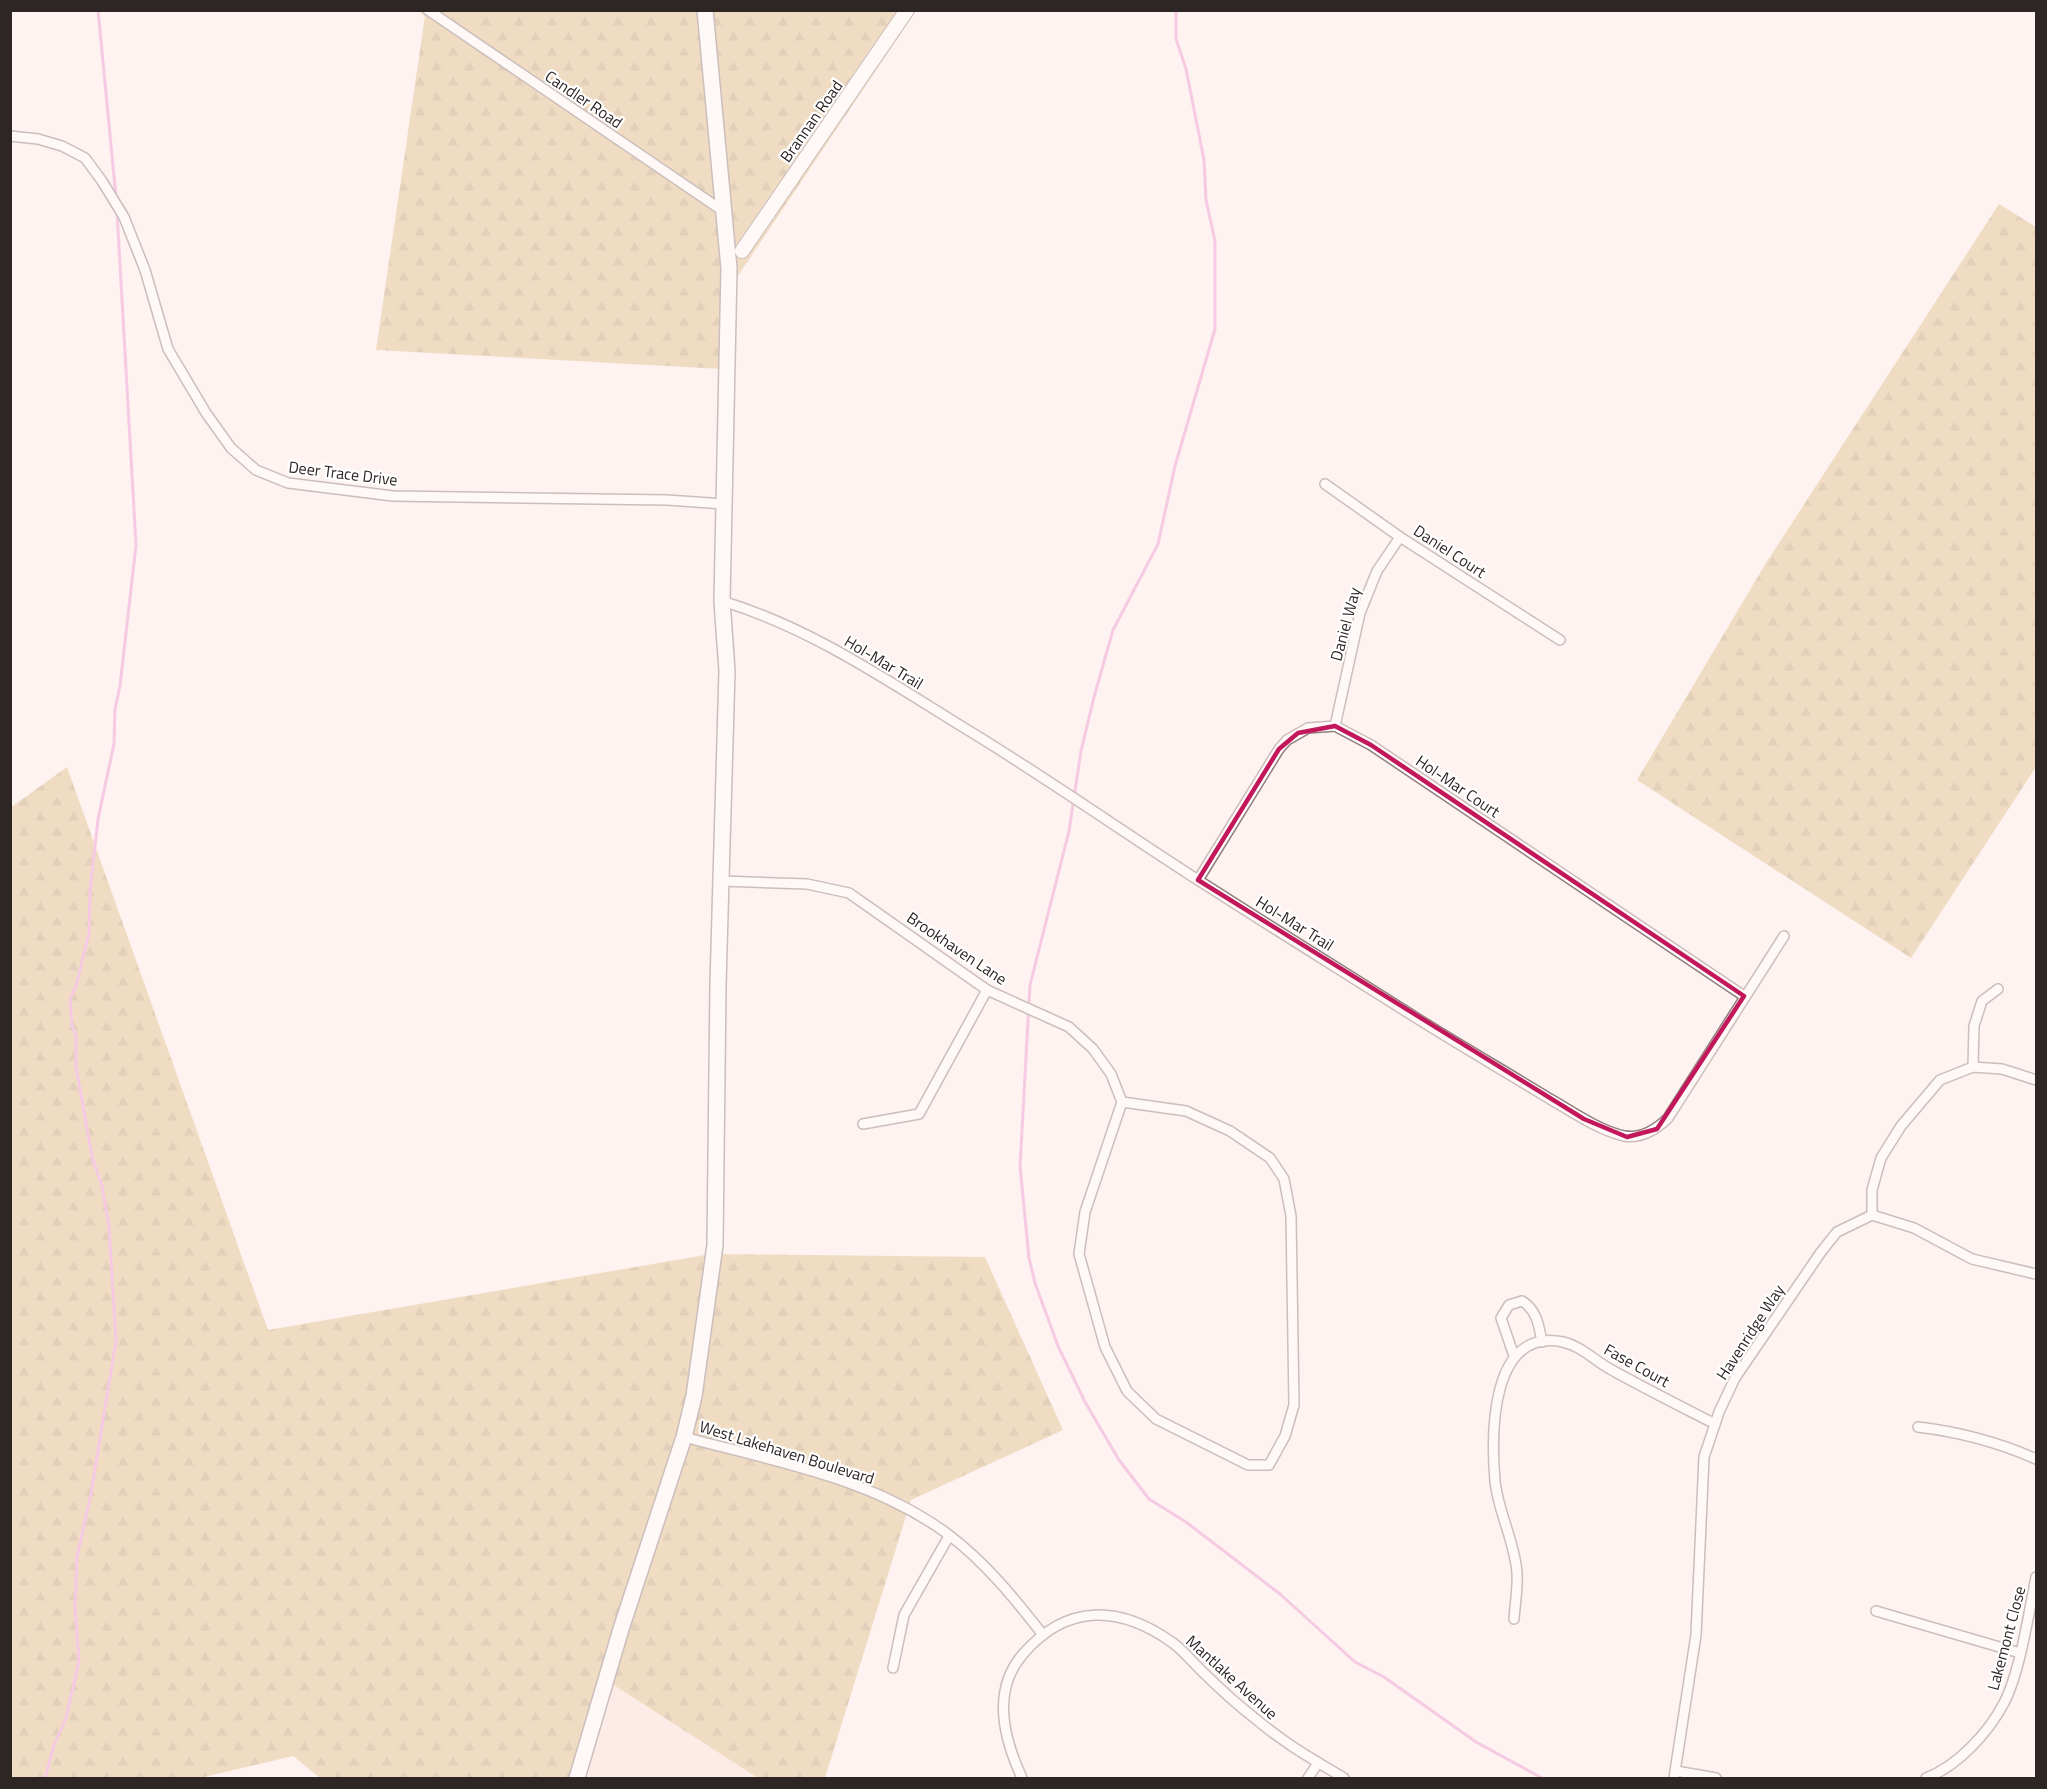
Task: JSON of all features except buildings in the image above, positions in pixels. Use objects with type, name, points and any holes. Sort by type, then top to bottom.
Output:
[{"type":"main road","points":[[578,1779],[621,1629],[684,1437],[694,1396],[715,1245],[727,671],[722,601],[729,268],[705,10]]},
{"type":"street","name":"Candler Road","points":[[428,10],[723,212]]},
{"type":"street","name":"Brannan Road","points":[[742,251],[907,10]]},
{"type":"street","name":"Deer Trace Drive","points":[[10,136],[38,139],[62,146],[84,158],[102,182],[124,217],[145,270],[168,349],[212,423],[231,448],[256,470],[288,483],[393,496],[667,500],[724,504]]},
{"type":"street","points":[[729,268],[742,251]]},
{"type":"street","name":"Daniel Court","points":[[1325,484],[1400,537],[1560,640]]},
{"type":"street","name":"Daniel Way","points":[[1335,726],[1360,614],[1377,571],[1400,537]]},
{"type":"street","name":"Hol-Mar Trail","points":[[722,601],[759,612],[831,648],[1030,768],[1198,880],[1524,1083],[1584,1119],[1627,1137],[1657,1129],[1668,1118],[1784,936]]},
{"type":"street","points":[[1198,880],[1279,749],[1308,728],[1335,726]]},
{"type":"street","name":"Hol-Mar Court","points":[[1335,726],[1371,745],[1744,996]]},
{"type":"street","name":"Brookhaven Lane","points":[[722,881],[807,884],[849,893],[987,990],[1069,1027],[1093,1049],[1111,1074],[1122,1102]]},
{"type":"street","points":[[1972,1067],[1974,1026],[1982,1001],[1998,989]]},
{"type":"street","points":[[863,1124],[919,1114],[987,990]]},
{"type":"street","points":[[2037,1080],[2002,1069],[1972,1067],[1940,1080],[1901,1126],[1881,1158],[1872,1190],[1872,1215],[1914,1228],[1972,1259],[2037,1274]]},
{"type":"street","points":[[1122,1102],[1186,1111],[1230,1131],[1270,1158],[1284,1179],[1291,1216],[1294,1405],[1285,1436],[1269,1465],[1248,1465],[1156,1419],[1127,1391],[1105,1347],[1079,1254],[1085,1212],[1122,1102]]},
{"type":"street","name":"Havenridge Way","points":[[1675,1775],[1696,1635],[1704,1457],[1715,1424],[1735,1378],[1821,1252],[1837,1232],[1872,1215]]},
{"type":"street","points":[[1514,1356],[1501,1318],[1509,1305],[1522,1301],[1529,1305],[1538,1321],[1542,1342],[1520,1350],[1514,1356],[1503,1375],[1497,1399],[1495,1480],[1517,1573],[1514,1618]]},
{"type":"street","name":"Fase Court","points":[[1542,1342],[1563,1342],[1579,1348],[1609,1368],[1715,1424]]},
{"type":"street","points":[[1918,1427],[1947,1430],[1998,1442],[2037,1459]]},
{"type":"street","name":"West Lakehaven Boulevard","points":[[684,1437],[821,1474],[869,1491],[924,1518],[949,1536],[1010,1591],[1043,1635]]},
{"type":"street","points":[[893,1668],[904,1615],[949,1536]]},
{"type":"street","name":"Lakemont Close","points":[[1926,1779],[1942,1772],[1974,1744],[2004,1702],[2020,1653],[2037,1577]]},
{"type":"street","points":[[1876,1611],[2020,1653]]},
{"type":"street","name":"Mantlake Avenue","points":[[1022,1779],[1008,1748],[1002,1717],[1008,1680],[1022,1655],[1043,1635],[1084,1614],[1104,1614],[1137,1623],[1173,1643],[1225,1693],[1279,1739],[1344,1779]]},
{"type":"street","points":[[1308,1779],[1318,1763]]},
{"type":"street","points":[[1675,1775],[1716,1779]]},
{"type":"highlighted area","points":[[1335,726],[1371,745],[1744,996],[1657,1129],[1627,1137],[1584,1119],[1198,880],[1279,749],[1298,733]]},
{"type":"shaded area","points":[[606,1679],[758,1778],[576,1778]]},
{"type":"green space","points":[[418,11],[916,11],[729,289],[722,369],[376,350],[425,16]]},
{"type":"green space","points":[[1999,204],[2036,227],[2036,767],[1911,958],[1637,780],[1766,563]]},
{"type":"green space","points":[[67,767],[268,1330],[711,1254],[985,1257],[1063,1430],[911,1500],[825,1778],[758,1778],[606,1680],[576,1778],[320,1778],[293,1756],[200,1778],[11,1778],[10,808]]},
{"type":"waterway","points":[[98,10],[116,197]]},
{"type":"waterway","points":[[1176,10],[1176,39],[1186,69],[1204,160],[1206,200],[1215,241],[1215,329],[1175,466],[1158,544],[1113,630],[1094,697],[1081,751],[1069,831],[1030,985],[1020,1166],[1029,1258],[1035,1283],[1058,1346],[1085,1402],[1119,1460],[1149,1499],[1186,1522],[1280,1594],[1355,1662],[1384,1677],[1476,1742],[1542,1778]]},
{"type":"waterway","points":[[45,1778],[54,1745],[66,1718],[79,1661],[75,1608],[77,1557],[91,1494],[116,1341],[109,1227],[102,1186],[92,1157],[76,1066],[76,1035],[72,1026],[70,999],[76,986],[89,933],[90,890],[98,819],[114,744],[115,709],[120,686],[136,545],[117,212]]}]
